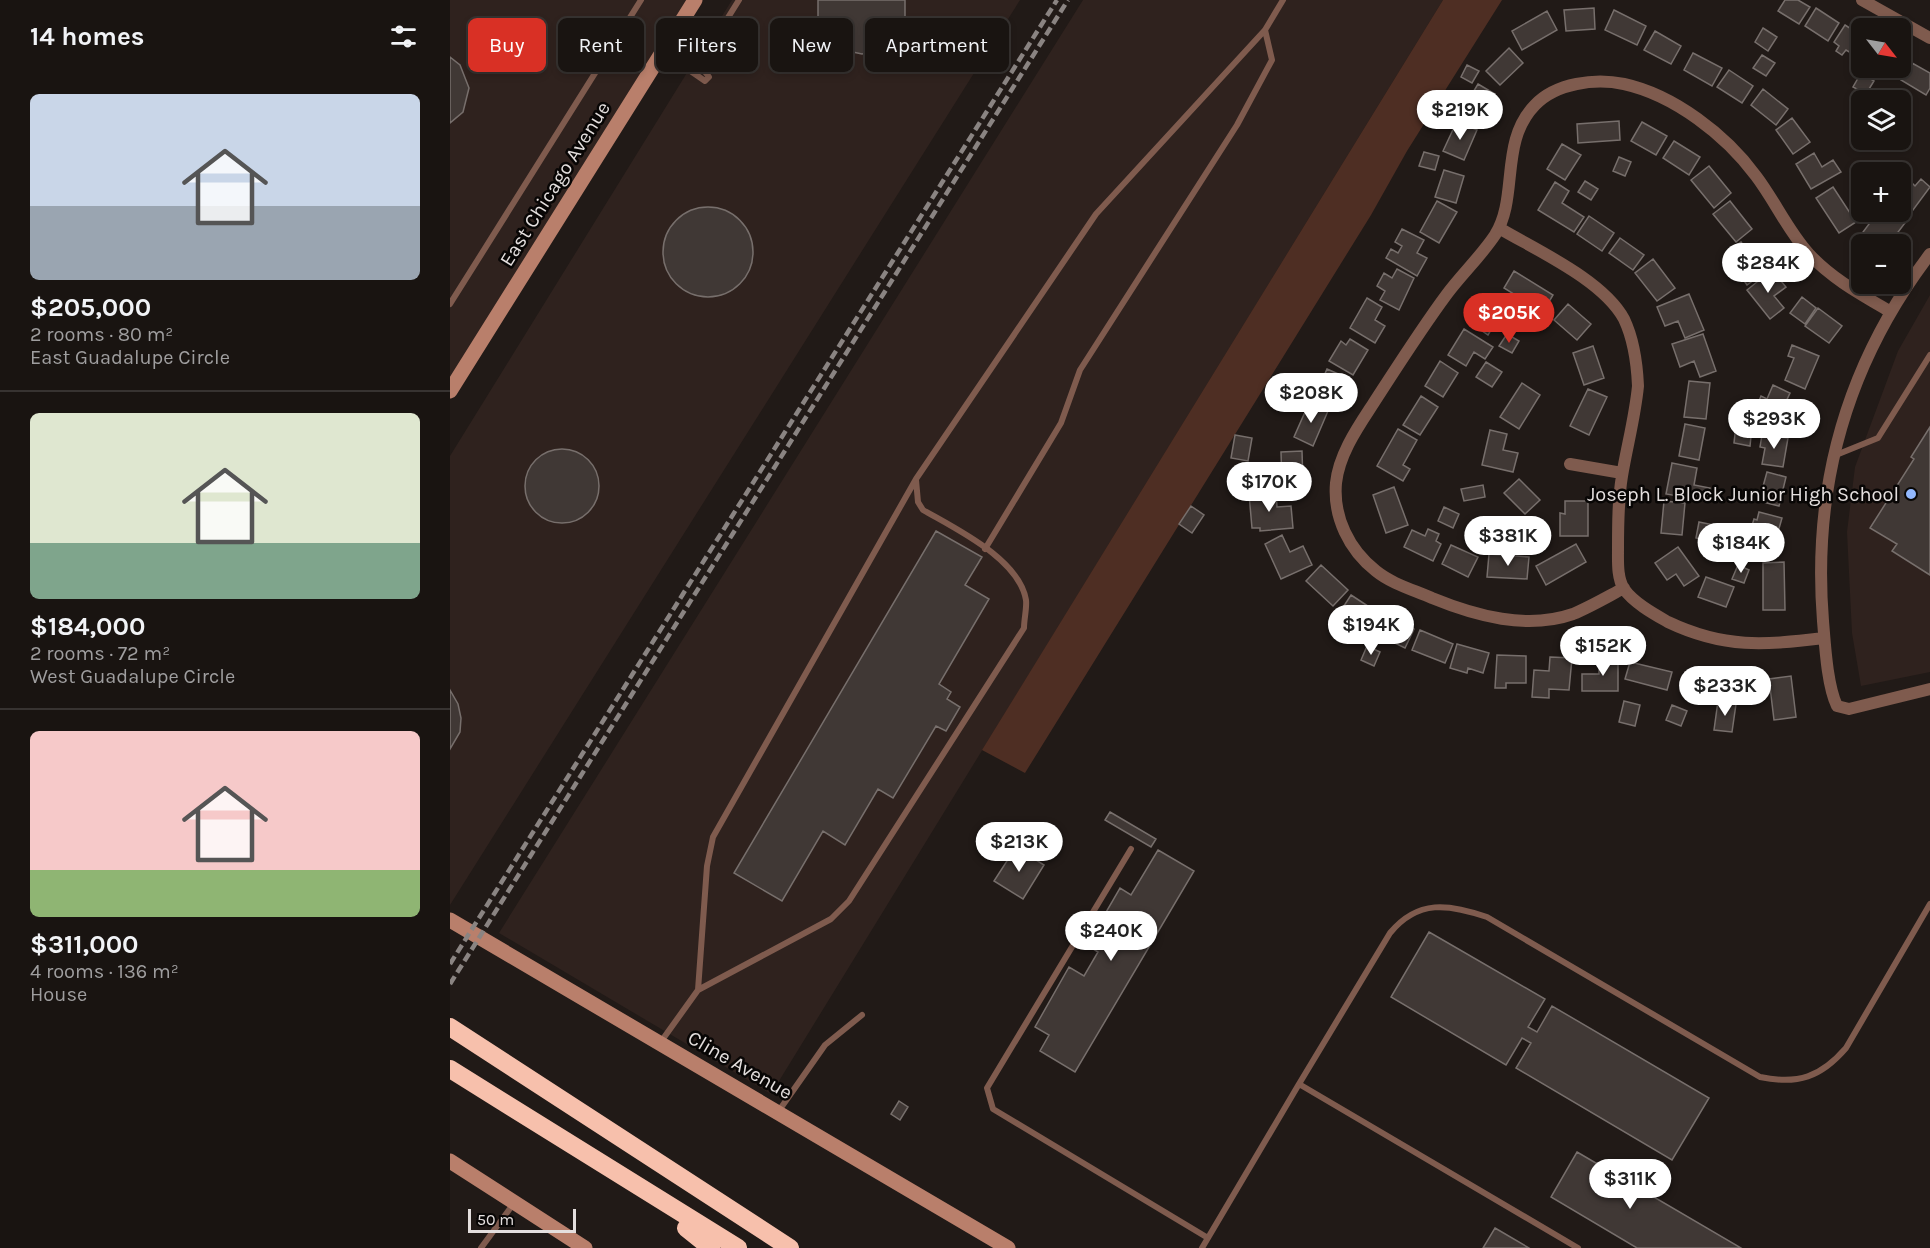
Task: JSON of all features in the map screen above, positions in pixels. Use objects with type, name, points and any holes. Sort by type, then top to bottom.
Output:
[{"type":"highway","points":[[450,1027],[790,1248]]},
{"type":"highway","points":[[457,1073],[738,1248]]},
{"type":"highway","points":[[629,1182],[711,1248]]},
{"type":"highway","points":[[736,1213],[798,1248]]},
{"type":"main road","name":"East Chicago Avenue","points":[[684,18],[695,0]]},
{"type":"main road","name":"East Chicago Avenue","points":[[450,391],[656,63]]},
{"type":"main road","name":"Cline Avenue","points":[[450,920],[1008,1248]]},
{"type":"main road","points":[[450,1161],[585,1248]]},
{"type":"street","points":[[1862,0],[1930,38]]},
{"type":"street","points":[[1624,588],[1574,614],[1555,619],[1498,619],[1472,612],[1378,574],[1353,547],[1340,518],[1336,483],[1342,459],[1351,440],[1422,329],[1499,228],[1514,145],[1521,127],[1535,105],[1545,97],[1575,85],[1623,84],[1667,101],[1717,135],[1755,174],[1792,232],[1823,268],[1891,312]]},
{"type":"street","points":[[1499,228],[1603,293],[1623,318],[1629,331],[1637,365],[1638,386],[1617,511],[1618,561],[1620,579],[1624,588],[1633,598],[1665,620],[1720,642],[1763,645],[1824,638]]},
{"type":"street","points":[[1930,254],[1891,312],[1860,371],[1832,456],[1821,531],[1820,591],[1824,638],[1835,701],[1840,708],[1849,709],[1930,689]]},
{"type":"street","points":[[1570,464],[1622,473]]},
{"type":"lane","points":[[450,304],[641,0]]},
{"type":"lane","points":[[728,18],[740,0]]},
{"type":"lane","points":[[698,990],[707,866],[713,837],[916,479],[1096,214],[1265,30],[1283,0]]},
{"type":"lane","points":[[985,549],[1061,423],[1080,370],[1237,125],[1272,60],[1265,30]]},
{"type":"lane","points":[[692,72],[705,81],[709,77],[705,72]]},
{"type":"lane","points":[[1832,456],[1878,438],[1930,355]]},
{"type":"lane","points":[[660,1043],[698,990],[831,919],[849,901],[1024,628],[1026,600],[1018,580],[1004,562],[923,510],[918,502],[916,479]]},
{"type":"lane","points":[[1131,849],[987,1088],[993,1109],[1208,1238]]},
{"type":"lane","points":[[1202,1248],[1390,933],[1401,919],[1426,908],[1456,906],[1487,917],[1760,1077],[1783,1082],[1807,1077],[1830,1066],[1846,1048],[1930,904]]},
{"type":"lane","points":[[778,1113],[825,1045],[862,1015]]},
{"type":"lane","points":[[1299,1084],[1578,1248]]},
{"type":"lane","points":[[481,1248],[514,1202]]},
{"type":"shaded area","points":[[450,0],[695,0],[684,18],[656,18],[656,62],[450,391]]},
{"type":"shaded area","points":[[732,0],[1020,0],[1009,18],[865,18],[865,72],[975,72],[450,905],[450,456],[687,72],[758,72],[758,18],[721,18]]},
{"type":"shaded area","points":[[1083,0],[1443,0],[771,1094],[499,933]]},
{"type":"shaded area","points":[[1443,0],[1502,0],[1025,773],[982,750]]},
{"type":"shaded area","points":[[1930,295],[1930,672],[1861,686],[1852,633],[1847,532],[1855,467],[1898,351]]},
{"type":"building","points":[[818,0],[905,0],[905,18],[865,18],[865,53],[862,54],[853,52],[853,18],[818,18]]},
{"type":"building","points":[[1785,0],[1798,0],[1810,7],[1799,24],[1778,11]]},
{"type":"building","points":[[1594,8],[1595,29],[1566,31],[1564,10]]},
{"type":"building","points":[[1816,8],[1839,23],[1828,41],[1805,26]]},
{"type":"building","points":[[1614,10],[1646,26],[1637,45],[1605,30]]},
{"type":"building","points":[[1547,11],[1557,30],[1522,50],[1512,31]]},
{"type":"building","points":[[1845,25],[1851,29],[1851,53],[1846,50],[1842,55],[1836,51],[1839,46],[1834,42]]},
{"type":"building","points":[[1763,28],[1777,37],[1768,51],[1755,42]]},
{"type":"building","points":[[1655,31],[1681,46],[1671,64],[1644,50]]},
{"type":"building","points":[[1509,48],[1523,63],[1500,85],[1486,71]]},
{"type":"building","points":[[1693,53],[1722,68],[1712,86],[1684,70]]},
{"type":"building","points":[[1762,55],[1775,63],[1766,76],[1753,68]]},
{"type":"building","points":[[450,57],[460,65],[469,88],[463,112],[450,123]]},
{"type":"building","points":[[1912,63],[1930,73],[1930,88],[1926,95],[1901,80],[1911,78]]},
{"type":"building","points":[[1467,65],[1479,71],[1472,83],[1461,77]]},
{"type":"building","points":[[1729,70],[1753,86],[1742,103],[1717,87]]},
{"type":"building","points":[[1858,78],[1869,78],[1874,81],[1868,90],[1859,90],[1853,87]]},
{"type":"building","points":[[1478,84],[1495,94],[1480,119],[1463,109]]},
{"type":"building","points":[[1763,89],[1788,109],[1776,125],[1751,105]]},
{"type":"building","points":[[1439,107],[1453,114],[1445,128],[1432,121]]},
{"type":"building","points":[[1792,118],[1810,142],[1793,154],[1776,130]]},
{"type":"building","points":[[1457,121],[1477,130],[1464,160],[1443,151]]},
{"type":"building","points":[[1619,121],[1620,140],[1578,143],[1577,124]]},
{"type":"building","points":[[1642,122],[1667,136],[1656,155],[1631,141]]},
{"type":"building","points":[[1674,141],[1700,157],[1689,175],[1663,158]]},
{"type":"building","points":[[1562,144],[1581,155],[1565,180],[1547,169]]},
{"type":"building","points":[[1424,152],[1439,156],[1435,170],[1419,166]]},
{"type":"building","points":[[1814,153],[1822,167],[1833,160],[1841,172],[1811,189],[1796,164]]},
{"type":"building","points":[[1619,157],[1631,162],[1625,176],[1613,171]]},
{"type":"building","points":[[1709,166],[1731,193],[1714,208],[1691,180]]},
{"type":"building","points":[[1444,170],[1464,176],[1456,203],[1435,197]]},
{"type":"building","points":[[1921,179],[1930,187],[1913,210],[1911,208],[1911,182],[1915,186]]},
{"type":"building","points":[[1585,181],[1598,189],[1591,200],[1578,192]]},
{"type":"building","points":[[1555,182],[1569,191],[1562,203],[1584,217],[1574,232],[1538,210]]},
{"type":"building","points":[[1833,187],[1851,214],[1851,222],[1856,222],[1839,233],[1816,198]]},
{"type":"building","points":[[1437,201],[1457,212],[1439,243],[1420,232]]},
{"type":"building","points":[[1730,201],[1752,229],[1736,242],[1713,214]]},
{"type":"building","points":[[708,207],[725,211],[740,220],[749,235],[753,252],[749,269],[740,284],[725,293],[708,297],[691,293],[676,284],[667,269],[663,252],[667,235],[676,220],[691,211]]},
{"type":"building","points":[[1589,216],[1614,233],[1602,251],[1577,234]]},
{"type":"building","points":[[1870,222],[1906,222],[1897,234],[1866,234],[1863,232]]},
{"type":"building","points":[[1402,229],[1424,240],[1417,253],[1427,258],[1417,276],[1386,258],[1391,249],[1398,253],[1402,246],[1395,242]]},
{"type":"building","points":[[1620,238],[1644,255],[1633,270],[1609,253]]},
{"type":"building","points":[[1741,242],[1751,256],[1761,249],[1773,266],[1747,285],[1725,254]]},
{"type":"building","points":[[1653,259],[1675,288],[1657,301],[1635,273]]},
{"type":"building","points":[[1397,269],[1414,278],[1399,310],[1380,300],[1385,291],[1377,286],[1384,273],[1392,278]]},
{"type":"building","points":[[1772,270],[1786,287],[1774,296],[1784,308],[1770,319],[1747,290]]},
{"type":"building","points":[[1514,271],[1553,295],[1543,312],[1504,288]]},
{"type":"building","points":[[1689,294],[1704,330],[1685,338],[1678,321],[1665,326],[1657,307]]},
{"type":"building","points":[[1489,297],[1505,307],[1488,335],[1472,324]]},
{"type":"building","points":[[1802,297],[1816,308],[1805,324],[1790,313]]},
{"type":"building","points":[[1367,298],[1382,307],[1375,320],[1385,326],[1375,343],[1350,328]]},
{"type":"building","points":[[1568,304],[1591,324],[1577,340],[1554,320]]},
{"type":"building","points":[[1818,308],[1842,326],[1829,343],[1805,326]]},
{"type":"building","points":[[1464,329],[1493,347],[1485,359],[1474,352],[1466,366],[1448,355]]},
{"type":"building","points":[[1507,334],[1519,341],[1512,353],[1499,346]]},
{"type":"building","points":[[1703,334],[1716,371],[1700,377],[1694,361],[1680,367],[1672,344]]},
{"type":"building","points":[[1350,339],[1368,350],[1353,375],[1329,361],[1341,341],[1346,345]]},
{"type":"building","points":[[1792,345],[1819,356],[1805,389],[1785,380],[1794,358],[1788,356]]},
{"type":"building","points":[[1593,346],[1604,378],[1584,385],[1573,353]]},
{"type":"building","points":[[1440,361],[1458,373],[1443,397],[1425,386]]},
{"type":"building","points":[[1486,362],[1502,372],[1492,387],[1476,377]]},
{"type":"building","points":[[1327,369],[1345,377],[1332,407],[1314,399]]},
{"type":"building","points":[[1689,381],[1710,383],[1706,419],[1684,417]]},
{"type":"building","points":[[1522,383],[1540,395],[1519,429],[1500,417]]},
{"type":"building","points":[[1773,385],[1790,393],[1784,406],[1795,411],[1788,429],[1753,415],[1761,396],[1767,399]]},
{"type":"building","points":[[1588,389],[1607,397],[1589,435],[1570,426]]},
{"type":"building","points":[[1421,396],[1438,407],[1420,435],[1403,425]]},
{"type":"building","points":[[1309,403],[1328,411],[1313,446],[1294,437]]},
{"type":"building","points":[[1685,424],[1705,428],[1699,460],[1679,456]]},
{"type":"building","points":[[1736,425],[1752,427],[1750,446],[1734,443]]},
{"type":"building","name":"Joseph L. Block Junior High School","points":[[1930,427],[1930,575],[1892,551],[1897,544],[1870,528],[1914,459],[1911,457]]},
{"type":"building","points":[[1398,429],[1417,440],[1403,465],[1410,469],[1403,481],[1377,466]]},
{"type":"building","points":[[1490,430],[1507,434],[1503,450],[1518,453],[1513,472],[1482,465]]},
{"type":"building","points":[[1235,435],[1252,438],[1248,461],[1231,458]]},
{"type":"building","points":[[1762,435],[1788,438],[1783,467],[1762,464],[1765,448],[1760,447]]},
{"type":"building","points":[[562,449],[583,455],[593,465],[599,486],[593,507],[583,517],[562,523],[541,517],[531,507],[525,486],[531,465],[541,455]]},
{"type":"building","points":[[1302,451],[1303,483],[1282,484],[1281,452]]},
{"type":"building","points":[[1672,463],[1697,468],[1694,485],[1710,488],[1707,501],[1666,494]]},
{"type":"building","points":[[1767,472],[1786,477],[1779,506],[1759,501]]},
{"type":"building","points":[[1519,479],[1540,500],[1525,514],[1504,493]]},
{"type":"building","points":[[1483,485],[1485,497],[1464,501],[1461,489]]},
{"type":"building","points":[[1394,487],[1408,525],[1386,533],[1373,495]]},
{"type":"building","points":[[1276,492],[1277,507],[1291,506],[1293,528],[1260,531],[1260,528],[1252,528],[1249,494]]},
{"type":"building","points":[[1565,501],[1588,501],[1588,536],[1560,536],[1560,513],[1565,514]]},
{"type":"building","points":[[1664,501],[1685,503],[1682,535],[1661,533]]},
{"type":"building","points":[[1191,506],[1204,515],[1192,533],[1179,524]]},
{"type":"building","points":[[1444,507],[1459,514],[1453,528],[1438,521]]},
{"type":"building","points":[[1759,512],[1782,518],[1774,546],[1748,539],[1754,519],[1757,520]]},
{"type":"building","points":[[1699,522],[1714,525],[1711,541],[1696,538]]},
{"type":"building","points":[[1481,524],[1496,531],[1488,546],[1473,539]]},
{"type":"building","points":[[1428,529],[1439,534],[1436,541],[1441,544],[1433,561],[1404,547],[1412,530],[1425,536]]},
{"type":"building","points":[[936,531],[982,557],[965,585],[989,599],[939,684],[951,692],[947,699],[960,707],[946,731],[936,726],[893,798],[878,789],[845,845],[823,831],[782,901],[734,873]]},
{"type":"building","points":[[1282,535],[1290,552],[1303,546],[1312,565],[1281,579],[1265,544]]},
{"type":"building","points":[[1576,544],[1586,562],[1546,585],[1536,566]]},
{"type":"building","points":[[1451,545],[1478,557],[1468,577],[1442,564]]},
{"type":"building","points":[[1678,547],[1699,576],[1684,586],[1676,574],[1667,580],[1655,563]]},
{"type":"building","points":[[1489,554],[1529,557],[1527,579],[1487,577]]},
{"type":"building","points":[[1784,562],[1785,610],[1763,610],[1763,563]]},
{"type":"building","points":[[1321,565],[1348,590],[1333,606],[1306,581]]},
{"type":"building","points":[[1738,565],[1749,570],[1744,583],[1732,579]]},
{"type":"building","points":[[1706,577],[1734,587],[1726,607],[1698,597]]},
{"type":"building","points":[[1351,595],[1377,612],[1367,629],[1340,612]]},
{"type":"building","points":[[1388,616],[1414,629],[1405,648],[1378,635]]},
{"type":"building","points":[[1420,630],[1453,644],[1445,663],[1412,650]]},
{"type":"building","points":[[1457,644],[1489,653],[1483,673],[1468,668],[1467,673],[1450,668]]},
{"type":"building","points":[[1367,646],[1380,652],[1374,666],[1361,660]]},
{"type":"building","points":[[1497,655],[1526,656],[1526,683],[1506,683],[1506,688],[1495,688]]},
{"type":"building","points":[[1550,657],[1572,658],[1569,690],[1549,689],[1549,698],[1532,697],[1534,670],[1549,671]]},
{"type":"building","points":[[1599,658],[1618,658],[1618,691],[1582,691],[1582,674],[1599,674]]},
{"type":"building","points":[[1630,662],[1672,672],[1667,690],[1625,679]]},
{"type":"building","points":[[1685,672],[1716,680],[1711,699],[1680,691]]},
{"type":"building","points":[[1791,676],[1796,717],[1774,720],[1769,679]]},
{"type":"building","points":[[1755,678],[1757,699],[1727,701],[1725,681]]},
{"type":"building","points":[[450,690],[458,704],[461,718],[460,732],[450,749]]},
{"type":"building","points":[[1624,701],[1640,705],[1635,726],[1619,722]]},
{"type":"building","points":[[1718,701],[1736,704],[1732,732],[1714,730]]},
{"type":"building","points":[[1672,705],[1687,711],[1681,726],[1666,720]]},
{"type":"building","points":[[1110,812],[1156,839],[1151,847],[1105,820]]},
{"type":"building","points":[[1016,847],[1044,865],[1023,899],[994,881]]},
{"type":"building","points":[[1158,850],[1194,871],[1075,1072],[1040,1051],[1049,1035],[1035,1027],[1069,967],[1084,976],[1098,952],[1087,945],[1120,888],[1131,895]]},
{"type":"building","points":[[1429,932],[1545,999],[1528,1027],[1537,1032],[1552,1006],[1709,1098],[1672,1160],[1516,1068],[1531,1043],[1522,1038],[1506,1065],[1391,997]]},
{"type":"building","points":[[899,1101],[908,1107],[900,1120],[891,1114]]},
{"type":"building","points":[[1577,1152],[1741,1248],[1637,1248],[1551,1197]]},
{"type":"building","points":[[1495,1228],[1529,1248],[1483,1248]]},
{"type":"railway","points":[[450,964],[1057,0]]},
{"type":"railway","points":[[450,984],[1068,0]]},
{"type":"place","name":"Joseph L. Block Junior High School","points":[[1911,494]]}]
